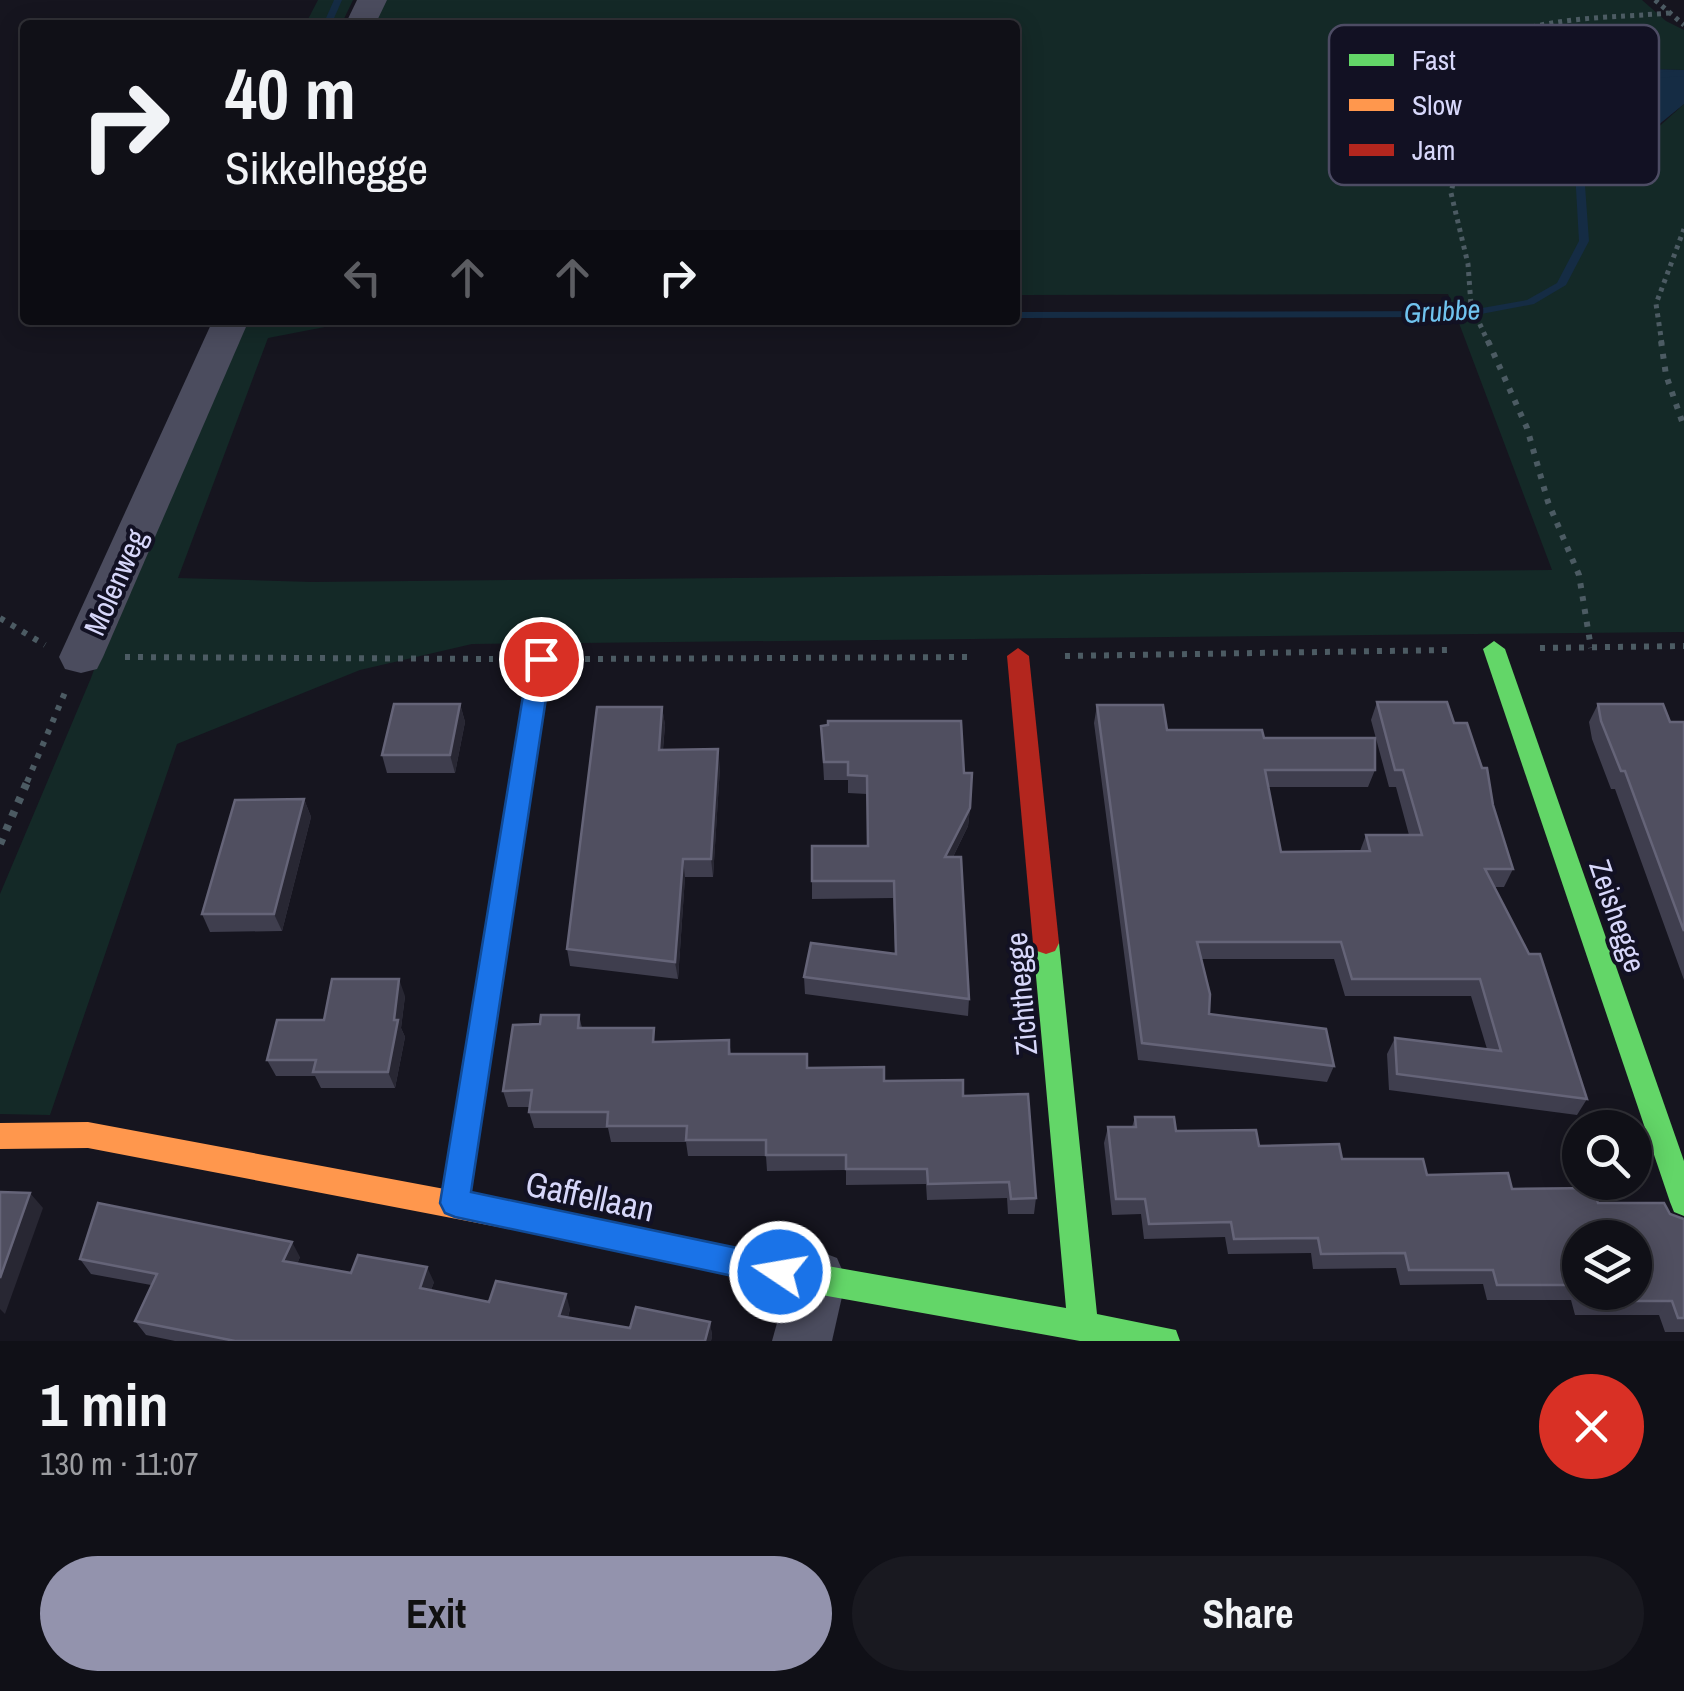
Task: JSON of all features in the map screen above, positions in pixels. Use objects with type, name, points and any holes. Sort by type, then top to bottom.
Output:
[{"type":"street","name":"Molenweg","points":[[80,657],[229,325]]},
{"type":"street","name":"Zeishegge","points":[[1494,649],[1684,1202]]},
{"type":"street","name":"Zichthegge","points":[[1018,656],[1083,1326]]},
{"type":"street","points":[[455,1203],[541,659]]},
{"type":"street","name":"Gaffellaan","points":[[0,1136],[88,1135],[455,1203],[816,1279],[1165,1341]]},
{"type":"street","points":[[802,1341],[816,1279]]},
{"type":"path","points":[[1654,0],[1684,25]]},
{"type":"path","points":[[1568,25],[1670,14]]},
{"type":"path","points":[[1452,185],[1450,192],[1468,264],[1471,305],[1527,428],[1548,502],[1579,575],[1592,648]]},
{"type":"path","points":[[1684,229],[1656,304],[1666,375],[1684,427]]},
{"type":"path","points":[[0,618],[39,642],[80,657],[1018,656],[1684,646]]},
{"type":"path","name":"Molenweg","points":[[0,844],[80,657]]},
{"type":"green space","points":[[318,0],[353,0],[343,20],[308,20]]},
{"type":"green space","points":[[384,0],[1642,0],[1666,21],[1684,30],[1684,70],[1659,69],[1659,25],[1329,25],[1329,185],[1659,185],[1659,127],[1684,104],[1684,632],[472,644],[360,670],[177,744],[50,1115],[0,1114],[0,894],[91,678],[124,586],[238,325],[335,325],[268,338],[178,578],[312,582],[1552,570],[1448,294],[1020,295],[1020,20],[375,20]]},
{"type":"water","points":[[1659,69],[1684,70],[1684,104],[1659,124]]},
{"type":"building","points":[[1377,702],[1447,702],[1454,723],[1467,723],[1482,768],[1487,768],[1493,805],[1513,869],[1485,869],[1529,954],[1540,954],[1587,1099],[1397,1074],[1395,1038],[1501,1051],[1480,979],[1352,979],[1341,942],[1197,942],[1210,994],[1209,1014],[1326,1029],[1334,1066],[1142,1043],[1097,705],[1163,705],[1167,730],[1262,730],[1264,738],[1375,738],[1375,770],[1265,770],[1281,852],[1370,851],[1366,835],[1422,835],[1403,770],[1395,770]]},
{"type":"building","points":[[394,704],[460,704],[450,755],[382,755]]},
{"type":"building","points":[[1598,704],[1663,704],[1670,722],[1684,722],[1684,931],[1625,771],[1621,771],[1601,721]]},
{"type":"building","points":[[597,707],[662,707],[659,750],[718,749],[711,859],[683,859],[675,962],[567,949]]},
{"type":"building","points":[[828,721],[961,721],[964,773],[972,773],[970,808],[945,857],[961,857],[969,999],[804,977],[811,943],[896,954],[894,881],[812,881],[812,846],[868,846],[867,776],[848,775],[848,762],[824,762],[821,726],[828,725]]},
{"type":"building","points":[[304,799],[274,914],[202,914],[235,800]]},
{"type":"building","points":[[332,979],[399,979],[394,1020],[398,1020],[388,1072],[313,1072],[316,1060],[267,1060],[277,1020],[324,1020]]},
{"type":"building","points":[[541,1015],[579,1015],[578,1028],[654,1028],[653,1042],[729,1040],[729,1054],[807,1054],[807,1068],[884,1067],[884,1081],[963,1080],[963,1096],[1028,1094],[1036,1198],[1011,1199],[1009,1182],[928,1184],[927,1169],[846,1169],[846,1155],[766,1155],[766,1140],[686,1140],[687,1126],[607,1126],[608,1112],[529,1112],[532,1090],[503,1091],[513,1025],[540,1024]]},
{"type":"building","points":[[1135,1117],[1174,1117],[1176,1131],[1256,1130],[1259,1146],[1339,1144],[1342,1159],[1423,1159],[1427,1175],[1508,1173],[1512,1189],[1562,1188],[1562,1200],[1664,1203],[1670,1214],[1684,1219],[1684,1318],[1678,1318],[1672,1301],[1652,1301],[1652,1220],[1562,1220],[1562,1285],[1497,1285],[1493,1270],[1409,1270],[1405,1253],[1321,1254],[1318,1238],[1234,1239],[1231,1222],[1149,1224],[1145,1199],[1116,1199],[1108,1127],[1136,1127]]},
{"type":"building","points":[[0,1192],[30,1193],[0,1278]]},
{"type":"building","points":[[98,1203],[292,1242],[283,1261],[351,1273],[358,1255],[427,1267],[420,1288],[489,1302],[496,1281],[566,1294],[559,1316],[630,1328],[636,1307],[710,1322],[705,1341],[235,1341],[135,1321],[157,1274],[80,1259]]},
{"type":"waterway","name":"Grubbe","points":[[329,20],[338,0]]},
{"type":"waterway","name":"Grubbe","points":[[1659,75],[1684,73]]},
{"type":"waterway","name":"Grubbe","points":[[1020,315],[1465,314],[1530,302],[1561,285],[1584,241],[1580,185]]},
{"type":"traffic: fast","points":[[1494,649],[1684,1202]]},
{"type":"traffic: fast","points":[[455,1203],[541,659]]},
{"type":"traffic: fast","points":[[1046,943],[1083,1325]]},
{"type":"traffic: fast","points":[[540,1221],[816,1279],[1165,1341]]},
{"type":"traffic: slow","points":[[0,1136],[88,1135],[540,1221]]},
{"type":"traffic: jam","points":[[1018,656],[1046,943]]},
{"type":"route","points":[[541,659],[455,1203],[780,1272]]}]
